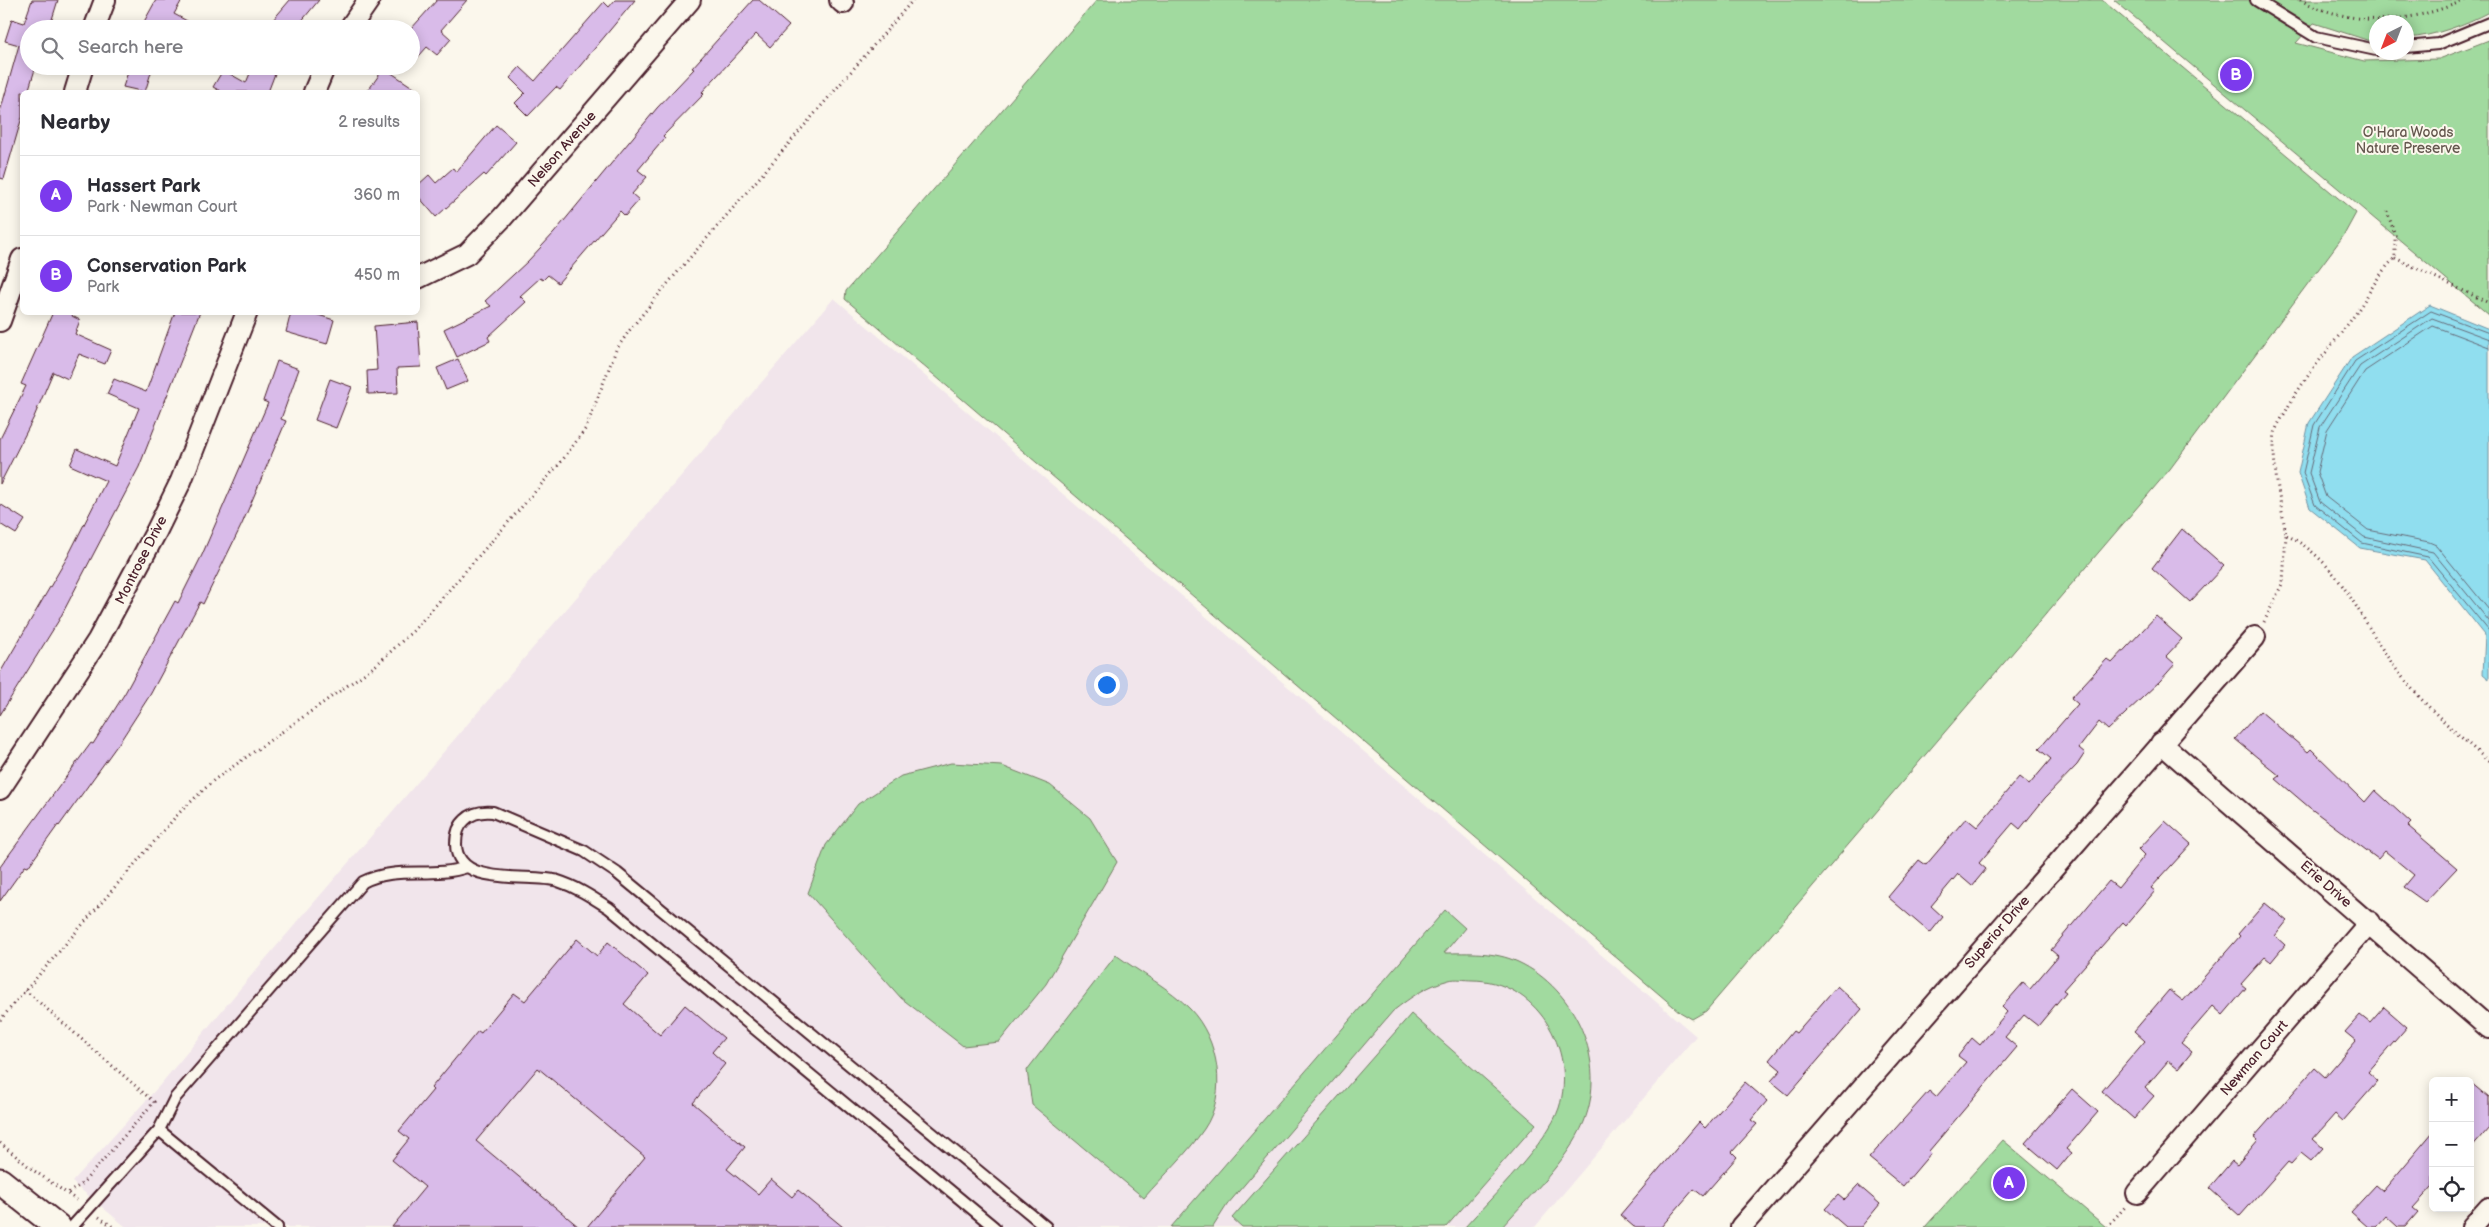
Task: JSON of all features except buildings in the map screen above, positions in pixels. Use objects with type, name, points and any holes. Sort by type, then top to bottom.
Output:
[{"type":"street","points":[[97,20],[105,0]]},
{"type":"street","points":[[355,20],[369,0]]},
{"type":"street","name":"Nelson Avenue","points":[[420,277],[467,254],[479,242],[502,218],[690,0]]},
{"type":"street","points":[[76,90],[80,75]]},
{"type":"street","points":[[315,90],[321,75]]},
{"type":"street","points":[[0,321],[20,265]]},
{"type":"street","name":"Montrose Drive","points":[[0,789],[98,640],[156,532],[188,464],[246,315]]},
{"type":"street","name":"Superior Drive","points":[[1741,1227],[2255,637]]},
{"type":"street","name":"Erie Drive","points":[[2161,743],[2370,922],[2489,1028]]},
{"type":"street","name":"Newman Court","points":[[2137,1193],[2370,922]]},
{"type":"street","points":[[0,1181],[58,1227]]},
{"type":"street","points":[[2472,1227],[2489,1208]]},
{"type":"lane","points":[[2256,0],[2316,37],[2369,48]]},
{"type":"lane","points":[[2414,46],[2438,44],[2489,23]]},
{"type":"lane","points":[[994,1227],[609,908],[584,891],[557,880],[480,874],[467,867],[459,858],[456,838],[465,820],[483,811],[493,812],[584,851],[617,873],[1046,1227]]},
{"type":"lane","points":[[72,1227],[159,1130],[175,1098],[363,882],[376,875],[452,872],[467,867]]},
{"type":"lane","points":[[159,1130],[277,1227]]},
{"type":"path","points":[[0,1020],[178,814],[214,780],[375,666],[414,630],[561,462],[586,428],[616,350],[635,324],[675,274],[913,0]]},
{"type":"path","points":[[2300,0],[2320,10],[2362,20],[2400,20],[2437,12],[2465,0]]},
{"type":"path","points":[[2387,211],[2395,235],[2395,258]]},
{"type":"path","points":[[2395,258],[2489,303]]},
{"type":"path","points":[[2255,637],[2273,608],[2283,582],[2286,535],[2276,468],[2276,429],[2298,390],[2330,345],[2356,313],[2385,266],[2395,258]]},
{"type":"path","points":[[2286,535],[2308,548],[2339,580],[2384,653],[2401,676],[2445,723],[2489,762]]},
{"type":"path","points":[[25,990],[154,1102],[82,1184],[68,1193]]},
{"type":"path","points":[[0,1143],[33,1170],[68,1193],[113,1227]]},
{"type":"path","points":[[2107,1227],[2137,1193]]},
{"type":"shaded area","points":[[834,298],[1696,1036],[1535,1227],[126,1227],[72,1182],[160,1085],[244,984]]},
{"type":"green space","points":[[1097,0],[2102,0],[2356,213],[2344,235],[2170,469],[1706,1011],[1692,1019],[1680,1012],[845,299],[846,291]]},
{"type":"green space","name":"O'Hara Woods Nature Preserve","points":[[2114,0],[2489,0],[2489,12],[2470,21],[2428,35],[2414,37],[2414,15],[2369,15],[2369,41],[2314,23],[2296,43],[2364,61],[2439,59],[2489,40],[2489,315]]},
{"type":"green space","points":[[951,763],[1002,766],[1050,785],[1090,818],[1117,862],[1046,984],[999,1042],[963,1046],[901,998],[808,893],[826,845],[858,804],[901,776]]},
{"type":"green space","points":[[1445,910],[1465,928],[1444,953],[1491,954],[1518,962],[1538,974],[1556,990],[1571,1009],[1582,1030],[1589,1052],[1592,1075],[1590,1099],[1584,1122],[1577,1137],[1547,1178],[1502,1227],[1465,1227],[1518,1169],[1553,1122],[1559,1108],[1563,1086],[1562,1063],[1556,1042],[1546,1022],[1532,1005],[1515,992],[1495,983],[1452,979],[1426,989],[1393,1011],[1227,1205],[1213,1227],[1171,1227]]},
{"type":"green space","points":[[1116,955],[1164,988],[1190,1009],[1208,1035],[1217,1067],[1218,1084],[1216,1100],[1204,1129],[1183,1156],[1144,1198],[1032,1105],[1027,1070]]},
{"type":"green space","points":[[1411,1014],[1536,1124],[1446,1227],[1242,1227],[1232,1218]]},
{"type":"green space","points":[[2003,1140],[2106,1227],[1925,1227]]},
{"type":"water","points":[[2430,305],[2489,329],[2489,679],[2483,674],[2485,635],[2425,560],[2360,548],[2310,508],[2298,473],[2309,423],[2352,357]]},
{"type":"place","name":"Conservation Park","points":[[2236,75]]},
{"type":"place","name":"Hassert Park","points":[[2009,1183]]}]
